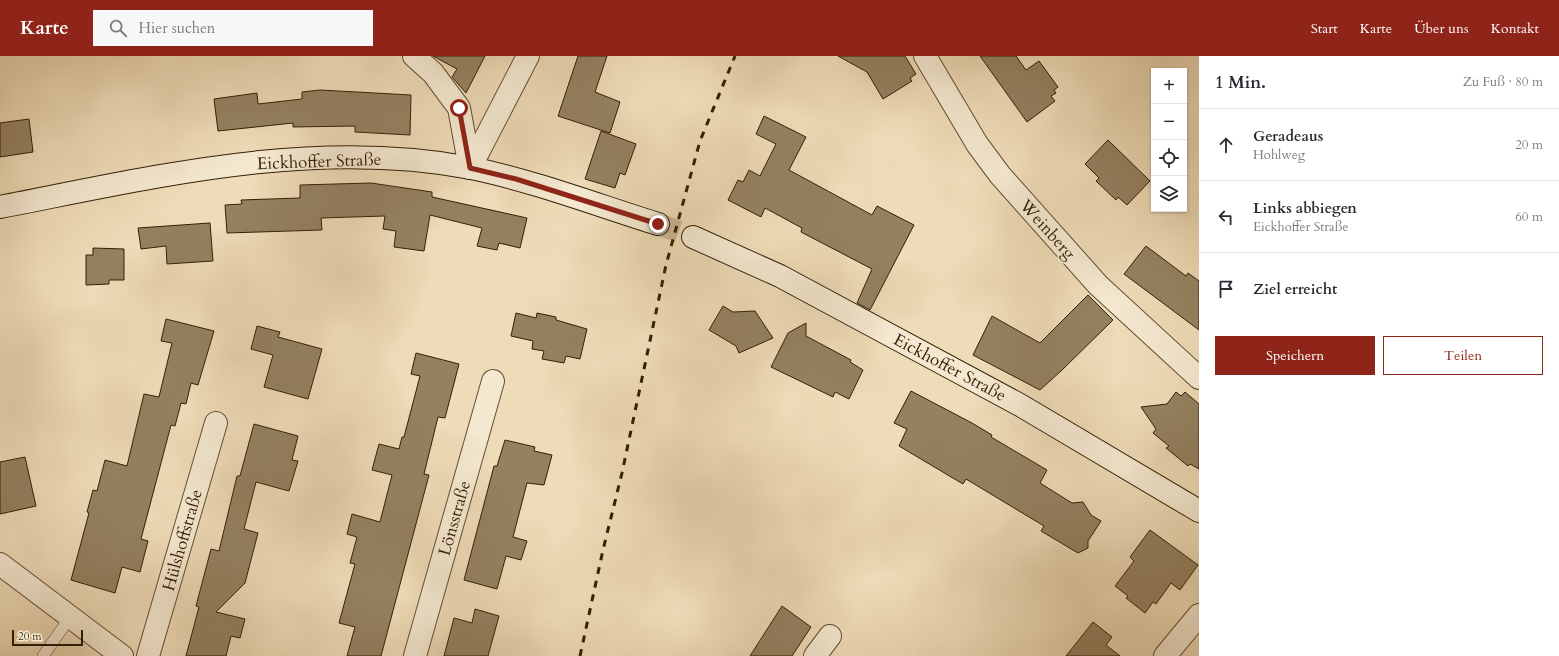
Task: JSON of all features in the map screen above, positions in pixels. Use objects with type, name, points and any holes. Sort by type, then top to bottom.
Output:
[{"type":"street","points":[[414,56],[433,73],[459,108],[470,168]]},
{"type":"street","points":[[470,168],[528,56]]},
{"type":"street","name":"Weinberg","points":[[925,56],[977,144],[1000,175],[1098,285],[1199,378]]},
{"type":"street","name":"Eickhoffer Straße","points":[[0,207],[192,169],[279,160],[355,157],[403,160],[470,168],[516,179],[658,224]]},
{"type":"street","name":"Eickhoffer Straße","points":[[693,237],[780,276],[1013,401],[1199,511]]},
{"type":"street","name":"Lönsstraße","points":[[415,656],[493,381]]},
{"type":"street","name":"Hülshoffstraße","points":[[148,656],[216,423]]},
{"type":"street","points":[[0,564],[71,616],[122,656]]},
{"type":"street","points":[[1165,656],[1199,615]]},
{"type":"street","points":[[815,656],[830,636]]},
{"type":"lane","points":[[43,656],[71,616]]},
{"type":"building","points":[[433,56],[485,56],[466,93],[452,77],[457,69]]},
{"type":"building","points":[[578,56],[607,56],[595,92],[620,102],[610,133],[558,116]]},
{"type":"building","points":[[838,56],[905,56],[916,74],[910,78],[912,81],[883,99],[867,72]]},
{"type":"building","points":[[980,56],[1016,56],[1026,70],[1039,61],[1058,87],[1054,90],[1056,93],[1051,96],[1055,101],[1027,122]]},
{"type":"building","points":[[320,90],[411,95],[410,135],[355,132],[355,126],[293,127],[293,123],[218,131],[214,99],[257,93],[258,104],[302,99],[302,92]]},
{"type":"building","points":[[764,116],[806,137],[789,170],[872,215],[877,206],[914,225],[870,310],[857,303],[872,269],[801,232],[802,228],[765,208],[761,217],[728,200],[738,180],[743,182],[749,170],[760,176],[776,144],[756,134]]},
{"type":"building","points":[[29,119],[33,152],[0,157],[0,123]]},
{"type":"building","points":[[601,131],[636,144],[625,175],[620,173],[615,188],[585,179]]},
{"type":"building","points":[[1108,140],[1150,181],[1127,205],[1118,197],[1116,200],[1096,181],[1099,178],[1085,164]]},
{"type":"building","points":[[371,183],[432,192],[432,197],[527,218],[520,248],[499,243],[497,250],[477,246],[482,228],[430,215],[424,251],[394,247],[396,231],[383,229],[385,216],[321,218],[322,230],[227,233],[225,205],[242,204],[241,200],[300,198],[300,185]]},
{"type":"building","points":[[210,223],[213,261],[167,264],[166,246],[141,249],[138,228]]},
{"type":"building","points":[[1146,246],[1186,276],[1188,273],[1199,281],[1199,330],[1124,274]]},
{"type":"building","points":[[93,248],[124,249],[124,280],[109,280],[109,284],[86,285],[86,255],[93,255]]},
{"type":"building","points":[[1088,295],[1113,320],[1040,390],[973,355],[992,316],[1040,343]]},
{"type":"building","points":[[723,306],[733,312],[755,311],[773,338],[739,353],[736,346],[709,330]]},
{"type":"building","points":[[516,313],[536,318],[537,313],[556,317],[556,320],[587,329],[580,359],[566,356],[564,363],[542,359],[544,351],[532,349],[533,341],[511,336]]},
{"type":"building","points":[[166,319],[214,331],[198,385],[191,383],[186,404],[181,403],[175,426],[171,425],[141,539],[148,541],[140,572],[122,567],[115,593],[71,580],[89,513],[87,512],[93,490],[97,491],[105,460],[127,466],[144,394],[159,397],[172,343],[161,341]]},
{"type":"building","points":[[806,323],[806,336],[851,360],[850,362],[863,370],[849,399],[835,392],[833,397],[771,367],[788,333]]},
{"type":"building","points":[[257,326],[280,332],[278,337],[322,349],[308,399],[264,387],[273,355],[251,349]]},
{"type":"building","points":[[416,353],[459,364],[445,418],[438,417],[424,474],[429,475],[381,656],[347,656],[355,627],[339,623],[355,564],[350,563],[357,537],[347,534],[352,514],[380,522],[392,475],[372,470],[379,444],[399,449],[402,437],[404,437],[420,376],[411,374]]},
{"type":"building","points":[[911,391],[972,423],[992,435],[991,437],[1047,470],[1040,483],[1072,503],[1083,502],[1091,515],[1101,521],[1088,541],[1088,548],[1078,553],[1041,531],[1044,526],[966,479],[963,484],[899,446],[907,429],[894,423]]},
{"type":"building","points":[[1176,392],[1181,396],[1185,392],[1199,404],[1199,469],[1190,464],[1188,466],[1166,448],[1169,446],[1153,433],[1156,429],[1141,407],[1167,404]]},
{"type":"building","points":[[254,424],[298,436],[292,460],[298,461],[289,491],[256,482],[244,529],[258,533],[245,583],[216,612],[245,619],[240,638],[231,636],[226,656],[186,656],[199,607],[196,606],[211,549],[219,551],[237,476],[240,476]]},
{"type":"building","points":[[505,440],[535,447],[534,451],[552,455],[544,485],[527,483],[513,537],[527,541],[521,560],[506,556],[497,589],[464,580],[494,466],[497,466]]},
{"type":"building","points":[[25,457],[36,506],[0,514],[0,462]]},
{"type":"building","points":[[1150,530],[1198,565],[1180,590],[1171,583],[1156,604],[1153,602],[1145,613],[1126,598],[1128,596],[1115,586],[1134,561],[1130,557]]},
{"type":"building","points":[[782,606],[811,627],[792,656],[750,656]]},
{"type":"building","points":[[475,609],[499,616],[488,656],[444,656],[454,618],[472,623]]},
{"type":"building","points":[[1093,622],[1112,637],[1106,645],[1120,656],[1066,656]]},
{"type":"tunnel","points":[[658,224],[693,237]]},
{"type":"railway","points":[[580,656],[603,550],[622,473],[666,265],[700,141],[735,56]]},
{"type":"route","points":[[459,108],[470,168],[516,179],[658,224]]}]
